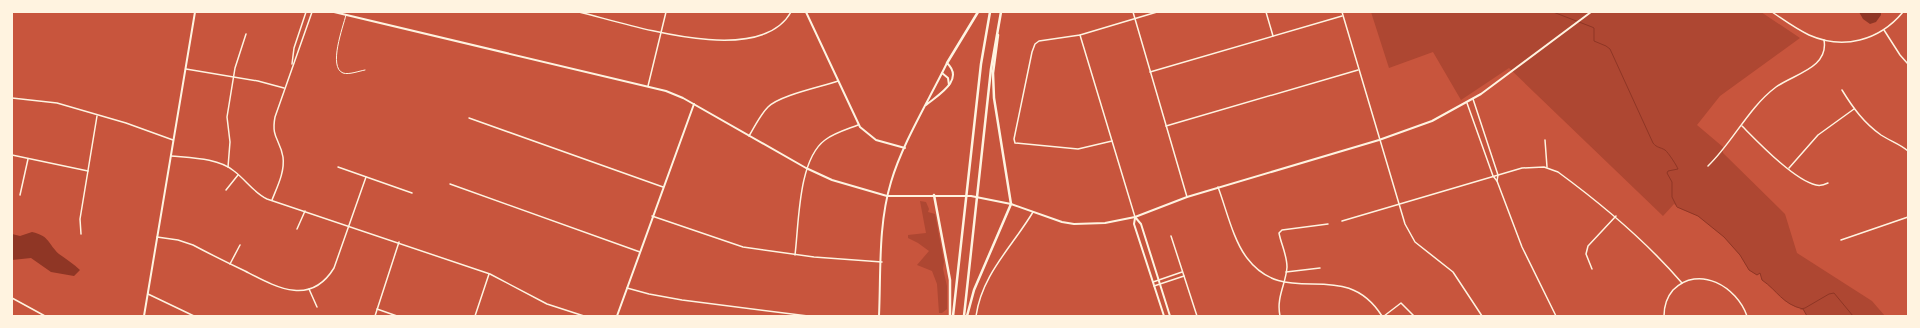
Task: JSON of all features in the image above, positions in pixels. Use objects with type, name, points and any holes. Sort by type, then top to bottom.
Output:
[{"type":"highway","points":[[947,63],[978,12]]},
{"type":"highway","points":[[952,316],[981,64],[990,12]]},
{"type":"highway","points":[[965,316],[991,69],[1001,12]]},
{"type":"highway","points":[[965,316],[976,285],[1011,204],[993,92],[993,73],[999,21]]},
{"type":"highway","points":[[934,195],[950,280],[952,316]]},
{"type":"main road","points":[[144,316],[195,12]]},
{"type":"main road","points":[[334,12],[648,86],[674,94],[806,168],[832,180],[887,196],[953,195],[991,199],[1011,204],[1062,222],[1074,224],[1112,223],[1135,217],[1187,197],[1379,140],[1432,121],[1472,99],[1591,12]]},
{"type":"main road","points":[[806,12],[859,125],[867,134],[876,140],[905,148]]},
{"type":"main road","points":[[879,316],[884,219],[887,196],[895,170],[905,148],[926,105],[947,63],[952,69],[954,76],[949,86],[926,105]]},
{"type":"main road","points":[[942,73],[948,78],[949,86]]},
{"type":"main road","points":[[617,316],[652,216],[694,104]]},
{"type":"main road","points":[[1135,217],[1140,224],[1170,316]]},
{"type":"main road","points":[[1135,217],[1134,224],[1164,316]]},
{"type":"street","points":[[291,67],[294,48],[306,12]]},
{"type":"street","points":[[272,200],[281,176],[283,162],[274,134],[274,124],[291,67],[302,43],[312,12]]},
{"type":"street","points":[[579,12],[661,32],[704,40],[738,40],[770,32],[785,21],[791,12]]},
{"type":"street","points":[[648,86],[666,12]]},
{"type":"street","points":[[1133,12],[1187,197]]},
{"type":"street","points":[[1112,141],[1078,149],[1017,144],[1014,141],[1032,52],[1037,42],[1080,35],[1157,12]]},
{"type":"street","points":[[1266,12],[1273,36]]},
{"type":"street","points":[[1342,12],[1404,224],[1411,237],[1420,246],[1453,272],[1482,316]]},
{"type":"street","points":[[1772,12],[1801,31],[1824,40],[1839,42],[1856,41],[1870,37],[1884,30],[1903,12]]},
{"type":"street","points":[[1150,72],[1343,16]]},
{"type":"street","points":[[1884,30],[1908,64]]},
{"type":"street","points":[[228,167],[230,142],[226,120],[233,77],[246,34]]},
{"type":"street","points":[[1080,35],[1135,217]]},
{"type":"street","points":[[1708,166],[1726,147],[1756,105],[1768,93],[1813,66],[1820,60],[1825,49],[1824,40]]},
{"type":"street","points":[[186,68],[284,88]]},
{"type":"street","points":[[1166,126],[1358,70]]},
{"type":"street","points":[[749,136],[763,113],[770,105],[782,99],[838,81]]},
{"type":"street","points":[[1842,90],[1854,109],[1873,128],[1908,151]]},
{"type":"street","points":[[12,98],[57,103],[97,116],[126,123],[173,140]]},
{"type":"street","points":[[1472,99],[1498,175],[1497,181]]},
{"type":"street","points":[[1466,103],[1493,176],[1497,181],[1525,253],[1556,316]]},
{"type":"street","points":[[1789,169],[1818,136],[1854,109]]},
{"type":"street","points":[[81,234],[80,219],[97,116]]},
{"type":"street","points":[[469,118],[663,187]]},
{"type":"street","points":[[795,254],[803,180],[806,168],[823,141],[859,125]]},
{"type":"street","points":[[1742,126],[1789,169],[1814,185],[1823,185],[1828,183]]},
{"type":"street","points":[[1545,140],[1547,168]]},
{"type":"street","points":[[12,155],[88,171]]},
{"type":"street","points":[[171,156],[210,162],[228,167],[255,191],[272,200],[490,274],[547,304],[584,316]]},
{"type":"street","points":[[20,195],[28,159]]},
{"type":"street","points":[[338,167],[412,193]]},
{"type":"street","points":[[1342,221],[1493,176],[1531,167],[1547,168],[1558,172],[1616,216],[1660,258],[1682,284]]},
{"type":"street","points":[[226,190],[238,175]]},
{"type":"street","points":[[157,237],[185,242],[281,289],[298,291],[309,288],[324,280],[336,262],[366,177]]},
{"type":"street","points":[[450,184],[640,252]]},
{"type":"street","points":[[1218,187],[1238,244],[1246,257],[1262,273],[1282,283],[1298,285],[1328,283],[1344,286],[1370,300],[1383,316],[1399,302],[1406,306],[1414,316]]},
{"type":"street","points":[[297,229],[304,211]]},
{"type":"street","points":[[976,316],[980,298],[989,276],[1033,212]]},
{"type":"street","points":[[652,216],[732,245],[758,250],[882,262]]},
{"type":"street","points":[[1592,269],[1586,254],[1588,246],[1616,216]]},
{"type":"street","points":[[1841,240],[1908,217]]},
{"type":"street","points":[[1280,316],[1279,305],[1282,283],[1286,272],[1286,257],[1279,235],[1280,231],[1328,224]]},
{"type":"street","points":[[1171,236],[1197,316]]},
{"type":"street","points":[[375,316],[399,242]]},
{"type":"street","points":[[230,264],[240,245]]},
{"type":"street","points":[[1286,272],[1320,268]]},
{"type":"street","points":[[1153,282],[1182,272]]},
{"type":"street","points":[[475,316],[490,274]]},
{"type":"street","points":[[1154,286],[1184,276]]},
{"type":"street","points":[[1664,316],[1668,298],[1675,289],[1689,280],[1699,278],[1719,284],[1735,295],[1744,307],[1747,316]]},
{"type":"street","points":[[309,288],[317,307]]},
{"type":"street","points":[[627,288],[650,294],[808,316]]},
{"type":"street","points":[[148,294],[194,316]]},
{"type":"street","points":[[12,298],[45,316]]},
{"type":"street","points":[[377,309],[398,316]]},
{"type":"lane","points":[[346,15],[336,53],[339,68],[342,72],[348,74],[365,70]]},
{"type":"shaded area","points":[[1371,12],[1761,12],[1800,38],[1720,96],[1697,125],[1723,147],[1723,153],[1785,214],[1797,253],[1872,301],[1885,316],[1807,316],[1803,309],[1785,301],[1762,280],[1760,273],[1757,275],[1749,270],[1740,255],[1724,237],[1698,216],[1681,209],[1674,204],[1663,216],[1509,68],[1461,100],[1433,52],[1389,68]]},
{"type":"shaded area","points":[[1859,12],[1881,12],[1881,15],[1876,22],[1870,24],[1863,19]]},
{"type":"shaded area","points":[[920,201],[926,202],[929,209],[928,212],[935,214],[947,286],[947,309],[942,313],[939,313],[937,284],[932,271],[917,265],[929,251],[908,238],[908,235],[926,233]]},
{"type":"shaded area","points":[[32,232],[46,238],[59,254],[80,270],[74,276],[51,272],[31,258],[12,260],[12,234],[20,236]]},
{"type":"waterway","points":[[1553,12],[1594,28],[1594,41],[1610,49],[1653,143],[1666,151],[1678,169],[1668,171],[1667,173],[1672,182],[1672,197],[1677,207],[1698,216],[1724,237],[1740,255],[1749,270],[1757,275],[1760,273],[1762,280],[1785,301],[1803,309],[1807,316]]},
{"type":"waterway","points":[[1801,309],[1829,294],[1834,293],[1853,316]]}]
